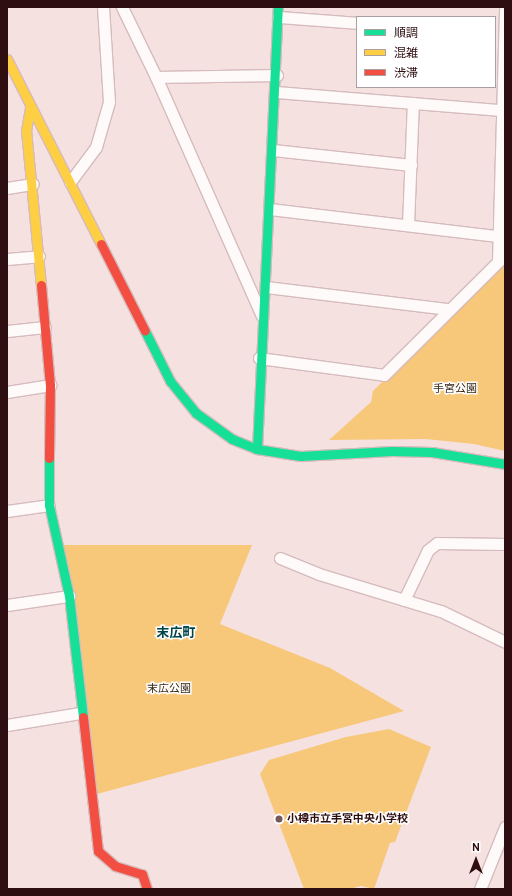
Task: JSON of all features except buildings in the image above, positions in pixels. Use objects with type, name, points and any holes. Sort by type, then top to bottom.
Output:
[{"type":"street","points":[[70,182],[96,147],[109,102],[103,7]]},
{"type":"street","points":[[122,7],[156,77],[265,322]]},
{"type":"street","points":[[259,358],[384,375],[501,258],[497,236],[501,110],[499,35],[505,8]]},
{"type":"street","points":[[257,449],[259,358],[265,322],[277,75],[278,12],[356,23]]},
{"type":"street","points":[[7,59],[30,108],[70,182],[170,381],[196,413],[232,439],[257,449],[300,456],[392,451],[432,452],[505,464]]},
{"type":"street","points":[[156,77],[277,75]]},
{"type":"street","points":[[276,92],[501,110]]},
{"type":"street","points":[[408,225],[413,103]]},
{"type":"street","points":[[30,108],[26,130],[33,184],[50,385],[49,505],[68,596],[79,676],[80,713],[98,850],[115,866],[127,872],[142,874],[147,889]]},
{"type":"street","points":[[273,150],[411,165]]},
{"type":"street","points":[[7,188],[33,184]]},
{"type":"street","points":[[270,209],[497,236]]},
{"type":"street","points":[[7,259],[39,256]]},
{"type":"street","points":[[266,287],[449,309]]},
{"type":"street","points":[[7,331],[45,327]]},
{"type":"street","points":[[7,392],[50,385]]},
{"type":"street","points":[[7,511],[49,505]]},
{"type":"street","points":[[404,600],[428,550],[437,543],[505,544]]},
{"type":"street","points":[[280,558],[319,574],[441,611],[505,642]]},
{"type":"street","points":[[7,605],[68,596]]},
{"type":"street","points":[[7,725],[80,713]]},
{"type":"street","points":[[480,889],[505,826]]},
{"type":"green space","name":"手宮公園","points":[[505,261],[505,451],[474,444],[426,439],[329,440],[371,402],[373,391]]},
{"type":"green space","name":"末広公園","points":[[63,545],[252,545],[220,624],[330,668],[404,711],[97,794]]},
{"type":"green space","points":[[389,729],[431,747],[395,842],[390,843],[374,889],[361,886],[349,889],[304,889],[260,774],[269,760],[346,737]]},
{"type":"traffic: fast","points":[[257,449],[278,7]]},
{"type":"traffic: fast","points":[[145,331],[170,381],[196,413],[232,439],[257,449],[300,456],[392,451],[432,452],[505,464]]},
{"type":"traffic: fast","points":[[49,458],[49,505],[69,596],[83,717]]},
{"type":"traffic: slow","points":[[7,59],[101,244]]},
{"type":"traffic: slow","points":[[30,108],[26,130],[41,285]]},
{"type":"traffic: jam","points":[[101,244],[145,331]]},
{"type":"traffic: jam","points":[[41,285],[50,385],[49,458]]},
{"type":"traffic: jam","points":[[83,717],[98,851],[115,866],[142,874],[147,889]]},
{"type":"place","name":"小樽市立手宮中央小学校","points":[[279,819]]},
{"type":"district","name":"末広町","points":[[176,634]]}]
